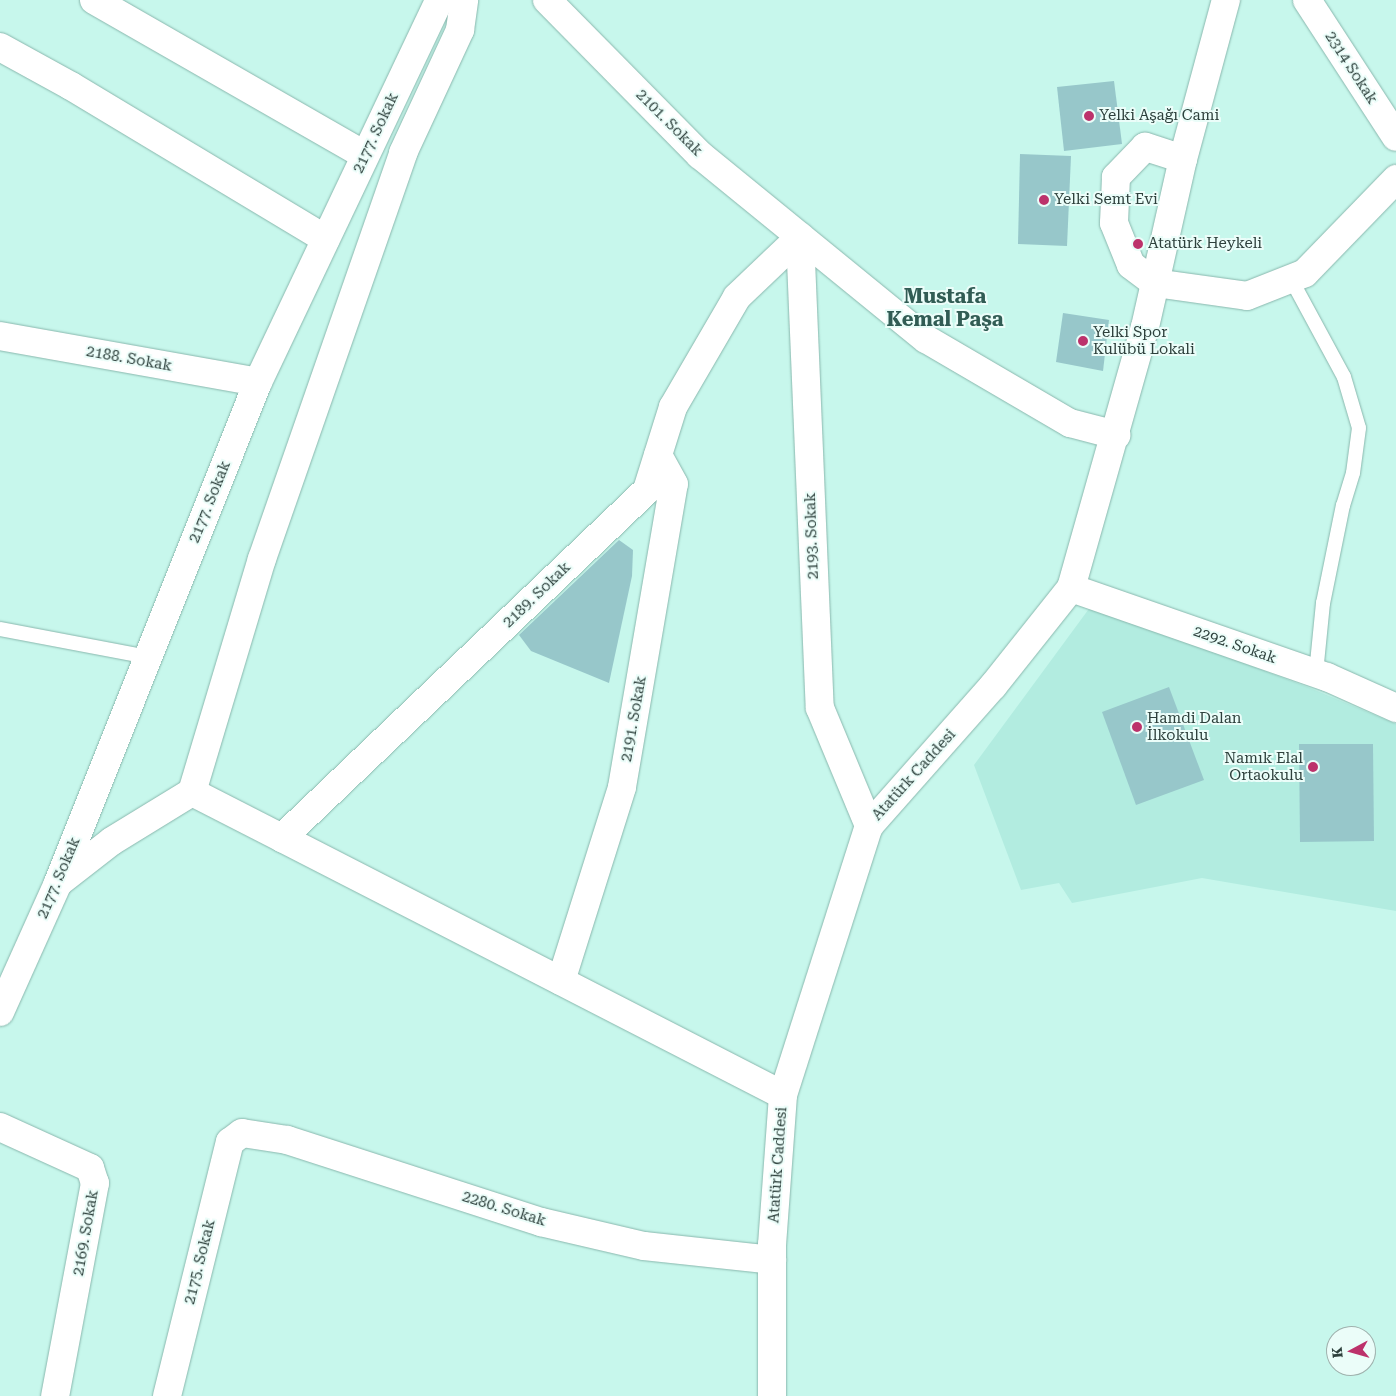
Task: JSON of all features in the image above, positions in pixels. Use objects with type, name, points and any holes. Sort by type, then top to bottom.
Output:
[{"type":"street","points":[[94,0],[365,155]]},
{"type":"street","name":"2177. Sokak","points":[[0,1012],[58,883],[258,382],[439,0]]},
{"type":"street","points":[[58,883],[112,841],[192,792],[262,559],[403,153],[460,30],[464,0]]},
{"type":"street","name":"2101. Sokak","points":[[547,0],[700,155],[926,339],[1070,423],[1116,434]]},
{"type":"street","name":"Atatürk Caddesi","points":[[772,1396],[772,1260],[783,1095],[869,826],[993,686],[1071,588],[1116,434],[1155,283],[1183,159],[1226,0]]},
{"type":"street","name":"2314 Sokak","points":[[1307,0],[1396,136]]},
{"type":"street","points":[[0,47],[71,86],[326,239]]},
{"type":"street","points":[[1183,159],[1146,147],[1116,176],[1114,223],[1131,265],[1155,283],[1247,296],[1305,274],[1396,179]]},
{"type":"street","name":"2189. Sokak","points":[[282,838],[647,490],[673,407],[737,297],[800,237]]},
{"type":"street","name":"2193. Sokak","points":[[800,237],[820,708],[869,826]]},
{"type":"street","name":"2188. Sokak","points":[[0,336],[258,382]]},
{"type":"street","name":"2191. Sokak","points":[[560,981],[622,787],[674,484],[658,455]]},
{"type":"street","name":"2292. Sokak","points":[[1071,588],[1316,673],[1396,708]]},
{"type":"street","points":[[192,792],[783,1095]]},
{"type":"street","name":"2169. Sokak","points":[[0,1127],[90,1168],[95,1182],[55,1396]]},
{"type":"street","name":"2280. Sokak","points":[[242,1133],[287,1140],[541,1222],[644,1246],[772,1260]]},
{"type":"street","name":"2175. Sokak","points":[[167,1396],[230,1142],[242,1133]]},
{"type":"lane","points":[[1291,279],[1344,377],[1359,428],[1353,473],[1343,505],[1323,602],[1316,673]]},
{"type":"lane","points":[[0,629],[148,657]]},
{"type":"shaded area","name":"Hamdi Dalan İlkokulu","points":[[1091,606],[1310,688],[1396,724],[1396,911],[1202,878],[1072,903],[1059,883],[1021,890],[974,765]]},
{"type":"building","name":"Yelki Aşağı Cami","points":[[1114,81],[1122,144],[1064,151],[1057,87]]},
{"type":"building","name":"Yelki Semt Evi","points":[[1020,154],[1071,156],[1067,246],[1018,244]]},
{"type":"building","name":"Yelki Spor Kulübü Lokali","points":[[1063,313],[1109,320],[1103,371],[1056,362]]},
{"type":"building","points":[[619,540],[633,550],[632,576],[609,683],[531,651],[519,635]]},
{"type":"building","points":[[1169,687],[1204,780],[1136,805],[1102,712]]},
{"type":"building","points":[[1299,744],[1373,744],[1374,841],[1300,842]]},
{"type":"place","name":"Yelki Aşağı Cami","points":[[1089,116]]},
{"type":"place","name":"Yelki Semt Evi","points":[[1044,200]]},
{"type":"place","name":"Atatürk Heykeli","points":[[1138,244]]},
{"type":"place","name":"Yelki Spor Kulübü Lokali","points":[[1083,341]]},
{"type":"place","name":"Hamdi Dalan İlkokulu","points":[[1137,727]]},
{"type":"place","name":"Namık Elal Ortaokulu","points":[[1313,767]]},
{"type":"district","name":"Mustafa Kemal Paşa","points":[[945,308]]}]
